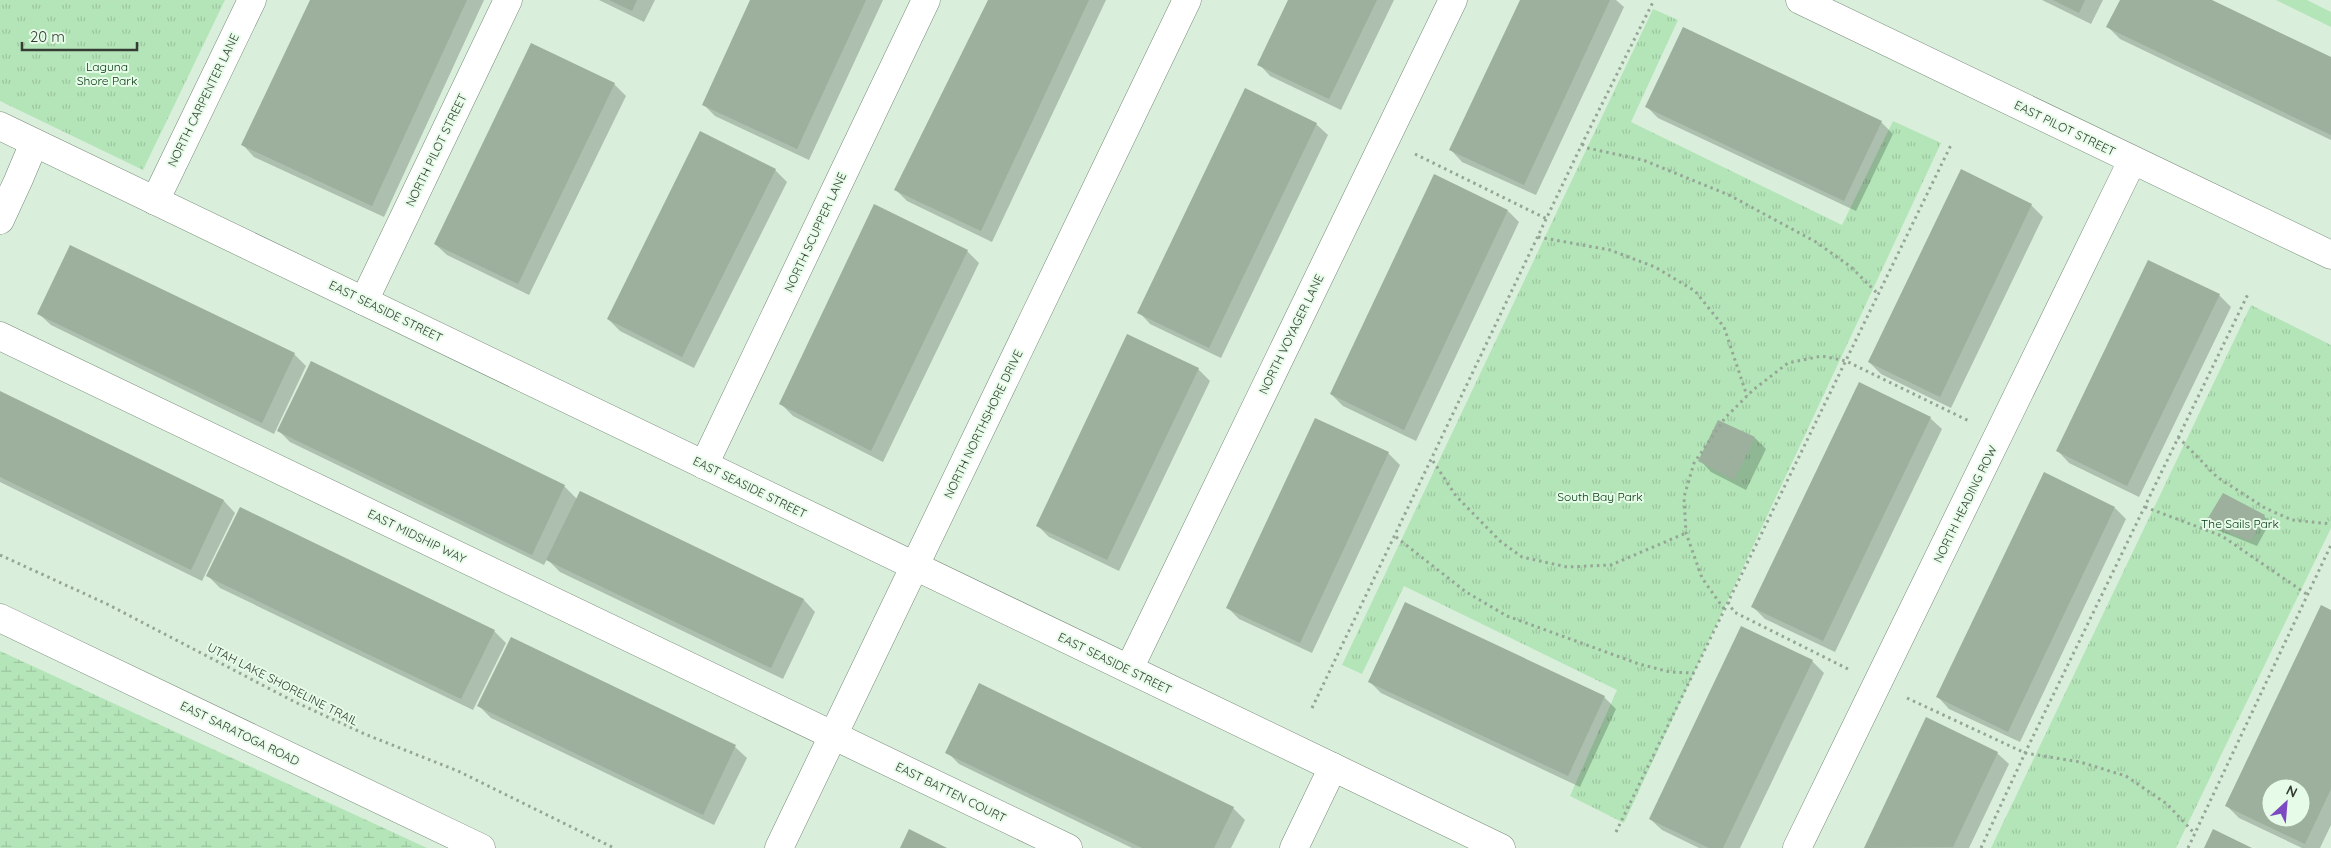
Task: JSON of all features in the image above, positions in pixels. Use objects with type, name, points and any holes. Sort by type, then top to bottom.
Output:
[{"type":"street","name":"NORTH CARPENTER LANE","points":[[155,200],[252,0]]},
{"type":"street","name":"NORTH PILOT STREET","points":[[364,301],[508,0]]},
{"type":"street","name":"NORTH SCUPPER LANE","points":[[704,465],[926,0]]},
{"type":"street","name":"NORTH NORTHSHORE DRIVE","points":[[779,848],[1186,0]]},
{"type":"street","name":"NORTH VOYAGER LANE","points":[[1128,669],[1453,0]]},
{"type":"street","name":"EAST PILOT STREET","points":[[1800,0],[2331,256]]},
{"type":"street","name":"EAST SEASIDE STREET","points":[[0,126],[1501,848]]},
{"type":"street","points":[[0,220],[34,143]]},
{"type":"street","name":"NORTH HEADING ROW","points":[[1797,848],[2132,161]]},
{"type":"street","name":"EAST MIDSHIP WAY","points":[[0,336],[834,735]]},
{"type":"street","name":"EAST SARATOGA ROAD","points":[[0,618],[481,848]]},
{"type":"street","name":"EAST BATTEN COURT","points":[[834,735],[1068,848]]},
{"type":"street","points":[[1294,848],[1333,767]]},
{"type":"path","points":[[1312,708],[1582,144],[1654,0]]},
{"type":"path","points":[[1385,140],[1547,219]]},
{"type":"path","points":[[1582,144],[1587,148],[1643,160],[1729,195],[1816,242],[1851,267],[1878,294]]},
{"type":"path","points":[[1616,832],[1951,145]]},
{"type":"path","points":[[1538,237],[1610,250],[1655,267],[1695,291],[1724,327],[1747,396]]},
{"type":"path","points":[[1981,848],[2025,752],[2248,294]]},
{"type":"path","points":[[1724,609],[1702,578],[1686,533],[1684,497],[1694,464],[1725,418],[1747,396],[1788,363],[1822,356],[1846,361],[1999,435]]},
{"type":"path","points":[[2178,437],[2217,477],[2265,508],[2292,520],[2331,524]]},
{"type":"path","points":[[1432,460],[1456,496],[1500,541],[1522,557],[1567,567],[1611,565],[1686,533]]},
{"type":"path","points":[[2145,507],[2222,536],[2308,595]]},
{"type":"path","points":[[1396,536],[1466,592],[1506,616],[1639,664],[1670,672],[1694,673]]},
{"type":"path","points":[[2188,848],[2331,546]]},
{"type":"path","name":"UTAH LAKE SHORELINE TRAIL","points":[[0,555],[107,604],[295,702],[367,735],[458,771],[614,848]]},
{"type":"path","points":[[1727,602],[1734,612],[1877,684],[2025,752],[2080,762],[2126,776],[2168,804],[2195,834]]},
{"type":"green space","name":"Laguna Shore Park","points":[[0,0],[225,0],[143,170],[0,101]]},
{"type":"green space","points":[[2276,0],[2307,0],[2331,12],[2331,27]]},
{"type":"green space","name":"South Bay Park","points":[[1653,9],[1678,20],[1631,122],[1842,225],[1893,121],[1941,143],[1624,823],[1570,796],[1617,690],[1404,586],[1362,674],[1342,665]]},
{"type":"green space","name":"The Sails Park","points":[[2251,305],[2331,345],[2331,528],[2176,848],[1991,848]]},
{"type":"green space","points":[[0,651],[427,848],[0,848]]},
{"type":"building","points":[[310,0],[467,0],[372,206],[241,145]]},
{"type":"building","points":[[609,0],[637,0],[632,11]]},
{"type":"building","points":[[750,0],[866,0],[797,149],[702,105]]},
{"type":"building","points":[[988,0],[1089,0],[981,231],[894,190]]},
{"type":"building","points":[[1288,0],[1377,0],[1329,99],[1257,65]]},
{"type":"building","points":[[1520,0],[1610,0],[1524,185],[1449,150]]},
{"type":"building","points":[[2053,0],[2085,0],[2079,13]]},
{"type":"building","points":[[2120,0],[2212,0],[2331,57],[2331,135],[2106,27]]},
{"type":"building","points":[[1683,27],[1882,121],[1844,201],[1645,107]]},
{"type":"building","points":[[531,43],[615,83],[518,284],[434,244]]},
{"type":"building","points":[[1245,88],[1317,123],[1209,348],[1137,313]]},
{"type":"building","points":[[700,131],[776,169],[682,357],[607,319]]},
{"type":"building","points":[[1961,169],[2032,204],[1940,397],[1868,362]]},
{"type":"building","points":[[1434,174],[1508,210],[1404,430],[1330,394]]},
{"type":"building","points":[[874,204],[968,250],[871,451],[779,404]]},
{"type":"building","points":[[70,245],[295,353],[262,423],[37,314]]},
{"type":"building","points":[[2148,260],[2220,294],[2127,486],[2056,451]]},
{"type":"building","points":[[1127,334],[1199,368],[1107,560],[1036,526]]},
{"type":"building","points":[[311,361],[565,485],[532,555],[277,431]]},
{"type":"building","points":[[1859,382],[1931,417],[1823,641],[1751,607]]},
{"type":"building","points":[[0,391],[224,500],[191,570],[0,477]]},
{"type":"building","points":[[1315,418],[1389,452],[1300,643],[1226,608]]},
{"type":"building","points":[[1718,420],[1755,437],[1734,480],[1698,461]]},
{"type":"building","points":[[2044,472],[2115,507],[2008,732],[1936,697]]},
{"type":"building","points":[[580,491],[804,599],[771,668],[546,560]]},
{"type":"building","points":[[2223,493],[2265,515],[2251,541],[2205,523]]},
{"type":"building","points":[[240,507],[495,630],[461,699],[206,576]]},
{"type":"building","points":[[1405,602],[1605,696],[1568,776],[1368,682]]},
{"type":"building","points":[[2321,605],[2331,610],[2331,789],[2305,844],[2271,828],[2311,828],[2311,778],[2261,778],[2261,823],[2225,806]]},
{"type":"building","points":[[1741,626],[1813,660],[1723,848],[1709,848],[1649,819]]},
{"type":"building","points":[[511,637],[736,745],[703,815],[477,706]]},
{"type":"building","points":[[979,683],[1234,807],[1214,848],[1142,848],[945,753]]},
{"type":"building","points":[[1926,717],[1998,752],[1953,847],[1864,848]]},
{"type":"building","points":[[909,829],[947,848],[900,848]]},
{"type":"building","points":[[2213,829],[2252,848],[2204,848]]}]
